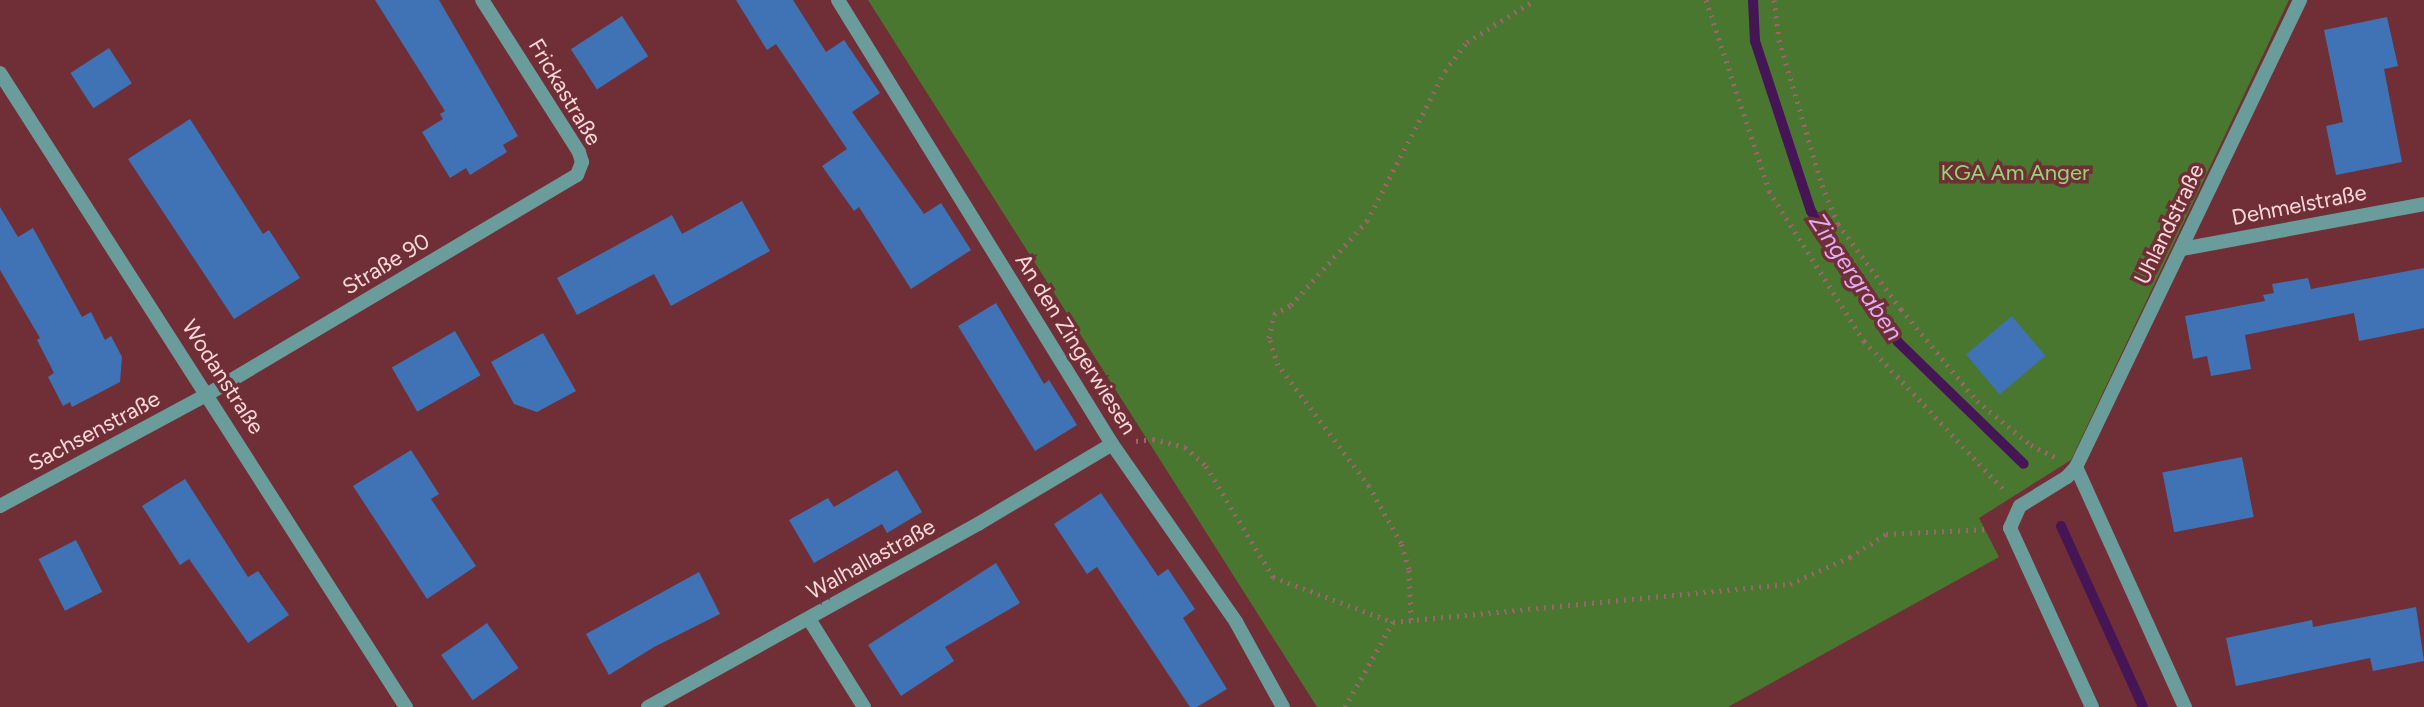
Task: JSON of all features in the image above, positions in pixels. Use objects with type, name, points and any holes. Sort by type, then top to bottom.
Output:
[{"type":"street","name":"Frickastraße","points":[[482,0],[579,152],[582,167]]},
{"type":"street","name":"An den Zingerwiesen","points":[[838,0],[1112,444],[1236,622],[1283,707]]},
{"type":"street","name":"Uhlandstraße","points":[[2072,472],[2300,0]]},
{"type":"street","name":"Wodanstraße","points":[[0,73],[406,707]]},
{"type":"street","name":"Straße 90","points":[[208,394],[574,178],[582,167]]},
{"type":"street","name":"Dehmelstraße","points":[[2182,249],[2424,204]]},
{"type":"street","name":"Sachsenstraße","points":[[0,506],[208,394]]},
{"type":"street","name":"Walhallastraße","points":[[648,707],[809,619],[1112,444]]},
{"type":"street","points":[[2092,707],[2010,528],[2020,506],[2072,472],[2185,707]]},
{"type":"street","points":[[809,619],[864,707]]},
{"type":"path","points":[[1411,620],[1409,569],[1401,543],[1369,486],[1278,365],[1269,338],[1274,314],[1291,305],[1367,221],[1445,71],[1467,42],[1535,0]]},
{"type":"path","points":[[1706,0],[1769,191],[1864,341],[2020,506]]},
{"type":"path","points":[[1774,0],[1779,40],[1822,185],[1838,224],[1901,309],[1977,401],[2031,445],[2072,472]]},
{"type":"path","points":[[1112,444],[1153,439],[1185,447],[1206,466],[1273,577],[1393,622],[1790,584],[1850,557],[1886,534],[2010,528]]},
{"type":"path","points":[[1345,707],[1393,622]]},
{"type":"green space","name":"KGA Am Anger","points":[[868,0],[2289,0],[2071,460],[1979,518],[1999,557],[1728,707],[1317,707]]},
{"type":"building","points":[[375,0],[439,0],[518,136],[503,145],[507,152],[470,175],[466,168],[450,178],[422,132],[443,119],[440,114],[445,111]]},
{"type":"building","points":[[736,0],[793,0],[826,52],[844,40],[880,93],[852,112],[924,214],[941,203],[971,250],[911,289],[859,207],[854,211],[822,166],[847,149],[776,44],[767,50]]},
{"type":"building","points":[[622,16],[648,56],[597,89],[571,49]]},
{"type":"building","points":[[2387,17],[2398,66],[2384,69],[2402,162],[2336,175],[2326,126],[2343,122],[2324,30]]},
{"type":"building","points":[[109,48],[132,83],[93,108],[70,73]]},
{"type":"building","points":[[190,119],[263,234],[269,230],[300,278],[234,319],[128,159]]},
{"type":"building","points":[[742,201],[770,251],[671,306],[654,274],[577,315],[557,278],[672,215],[682,234]]},
{"type":"building","points":[[0,207],[18,237],[33,228],[82,317],[91,312],[105,340],[111,336],[122,357],[120,382],[72,407],[70,402],[63,406],[48,377],[54,373],[37,340],[40,338],[0,270]]},
{"type":"building","points":[[2424,268],[2424,328],[2359,341],[2354,313],[2245,335],[2251,369],[2211,376],[2207,356],[2193,359],[2185,316],[2265,301],[2263,295],[2274,293],[2272,284],[2308,278],[2311,289]]},
{"type":"building","points":[[996,303],[1044,384],[1049,380],[1077,425],[1035,451],[958,326]]},
{"type":"building","points":[[2012,316],[2045,356],[1999,394],[1966,355]]},
{"type":"building","points":[[455,331],[481,375],[417,412],[392,368]]},
{"type":"building","points":[[543,333],[576,391],[537,412],[514,404],[491,362]]},
{"type":"building","points":[[411,450],[439,494],[431,499],[476,566],[427,599],[353,486]]},
{"type":"building","points":[[2242,457],[2254,517],[2174,532],[2162,472]]},
{"type":"building","points":[[897,470],[922,512],[887,533],[882,524],[814,563],[789,520],[828,498],[834,507]]},
{"type":"building","points":[[185,479],[248,577],[258,571],[289,615],[248,643],[189,559],[180,565],[142,506]]},
{"type":"building","points":[[1101,493],[1158,576],[1168,569],[1195,609],[1183,618],[1227,689],[1197,707],[1190,707],[1097,567],[1087,574],[1054,524]]},
{"type":"building","points":[[76,540],[102,592],[65,611],[39,559]]},
{"type":"building","points":[[996,563],[1020,603],[945,647],[954,661],[901,696],[868,645]]},
{"type":"building","points":[[699,572],[720,614],[654,647],[609,675],[586,634]]},
{"type":"building","points":[[2416,607],[2424,661],[2373,671],[2370,658],[2236,686],[2226,638],[2312,620],[2313,627]]},
{"type":"building","points":[[487,623],[519,668],[473,700],[441,655]]},
{"type":"waterway","name":"Zingergraben","points":[[1753,0],[1755,41],[1811,211],[1898,342],[2024,464]]},
{"type":"waterway","name":"Zingergraben","points":[[2061,526],[2143,707]]}]
